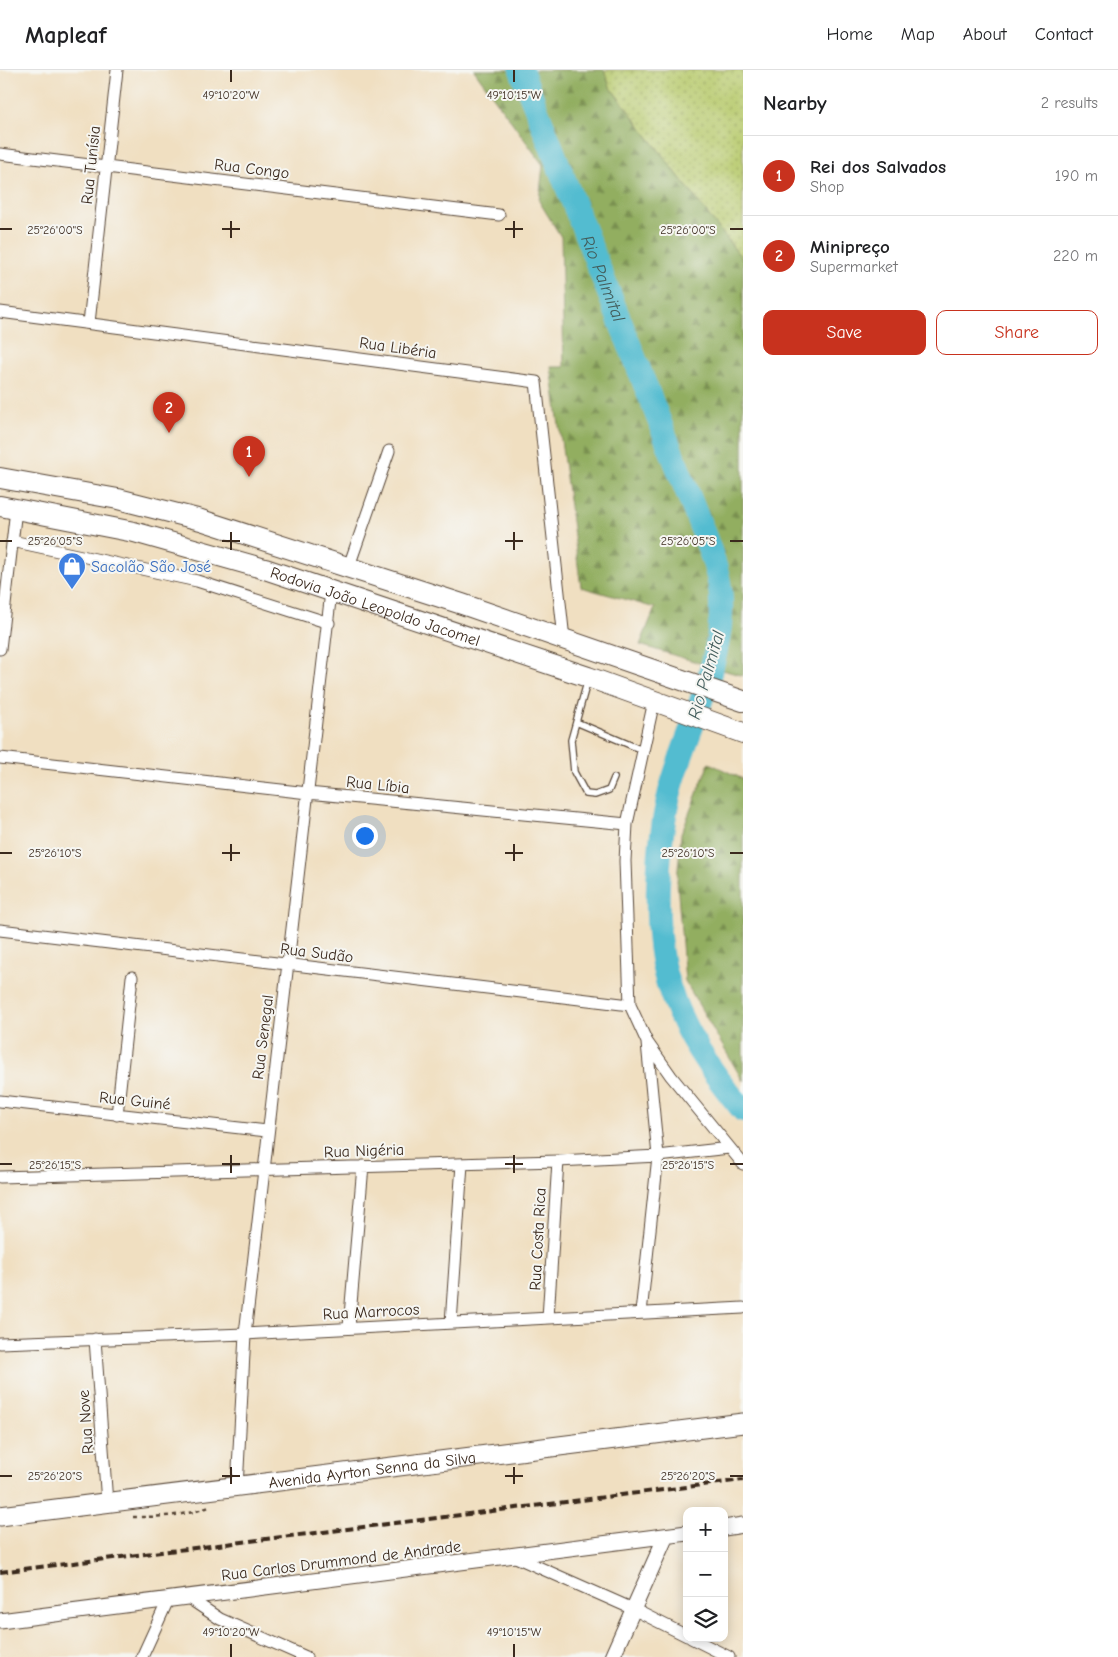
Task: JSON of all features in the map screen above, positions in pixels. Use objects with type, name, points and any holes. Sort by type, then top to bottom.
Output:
[{"type":"highway","name":"Rodovia João Leopoldo Jacomel","points":[[0,478],[118,499],[160,509],[349,566],[743,702]]},
{"type":"highway","name":"Rodovia João Leopoldo Jacomel","points":[[8,508],[134,532],[199,549],[588,677],[743,734]]},
{"type":"main road","name":"Avenida Ayrton Senna da Silva","points":[[0,1516],[237,1488],[743,1423]]},
{"type":"street","name":"Rua Tunísia","points":[[89,323],[117,70]]},
{"type":"street","name":"Rua Congo","points":[[0,154],[499,215]]},
{"type":"street","name":"Rua Libéria","points":[[0,312],[536,382],[564,639]]},
{"type":"street","points":[[349,566],[389,450]]},
{"type":"street","points":[[0,649],[3,602],[12,541],[8,508]]},
{"type":"street","points":[[12,541],[197,581],[328,623]]},
{"type":"street","name":"Rua Senegal","points":[[237,1488],[245,1334],[286,965],[331,592]]},
{"type":"street","points":[[654,701],[626,824],[625,861],[630,1005],[647,1042],[691,1102],[743,1164]]},
{"type":"street","name":"Rua Líbia","points":[[0,758],[308,793],[626,824]]},
{"type":"street","name":"Rua Sudão","points":[[0,930],[630,1005]]},
{"type":"street","points":[[117,1115],[132,977]]},
{"type":"street","points":[[641,1313],[658,1156],[647,1042]]},
{"type":"street","name":"Rua Guiné","points":[[0,1101],[267,1131]]},
{"type":"street","name":"Rua Nigéria","points":[[0,1177],[558,1161],[658,1156],[729,1148]]},
{"type":"street","name":"Rua Costa Rica","points":[[548,1318],[558,1161]]},
{"type":"street","points":[[450,1323],[462,1164]]},
{"type":"street","points":[[349,1327],[363,1166]]},
{"type":"street","name":"Rua Marrocos","points":[[0,1343],[245,1334],[349,1327],[743,1308]]},
{"type":"street","name":"Rua Nove","points":[[96,1339],[107,1503]]},
{"type":"street","points":[[728,1527],[743,1525]]},
{"type":"street","name":"Rua Carlos Drummond de Andrade","points":[[0,1621],[683,1534]]},
{"type":"street","points":[[612,1657],[666,1536]]},
{"type":"street","points":[[511,1555],[633,1609],[683,1634]]},
{"type":"street","points":[[186,1597],[220,1619],[306,1657]]},
{"type":"street","points":[[142,1657],[168,1600]]},
{"type":"street","points":[[699,1642],[729,1657]]},
{"type":"lane","points":[[588,677],[571,740],[574,772],[586,794],[595,795],[609,790],[614,778]]},
{"type":"lane","points":[[576,722],[642,750]]},
{"type":"green space","points":[[474,70],[604,70],[610,87],[743,260],[743,676],[640,645],[655,608],[581,587],[551,367],[564,367],[561,237],[539,201],[543,165]]},
{"type":"green space","points":[[604,70],[743,70],[743,260],[610,87]]},
{"type":"green space","points":[[709,763],[743,779],[743,1081],[685,981],[677,881],[681,834]]},
{"type":"waterway","name":"Rio Palmital","points":[[521,70],[705,537],[718,577],[721,602],[720,628],[715,654],[667,803],[658,882],[659,937],[668,984],[682,1019],[709,1066],[743,1110]]},
{"type":"railway","points":[[0,1572],[743,1480]]},
{"type":"place","name":"Minipreço","points":[[169,433]]},
{"type":"place","name":"Rei dos Salvados","points":[[249,477]]},
{"type":"place","name":"Sacolão São José","points":[[72,590]]}]
